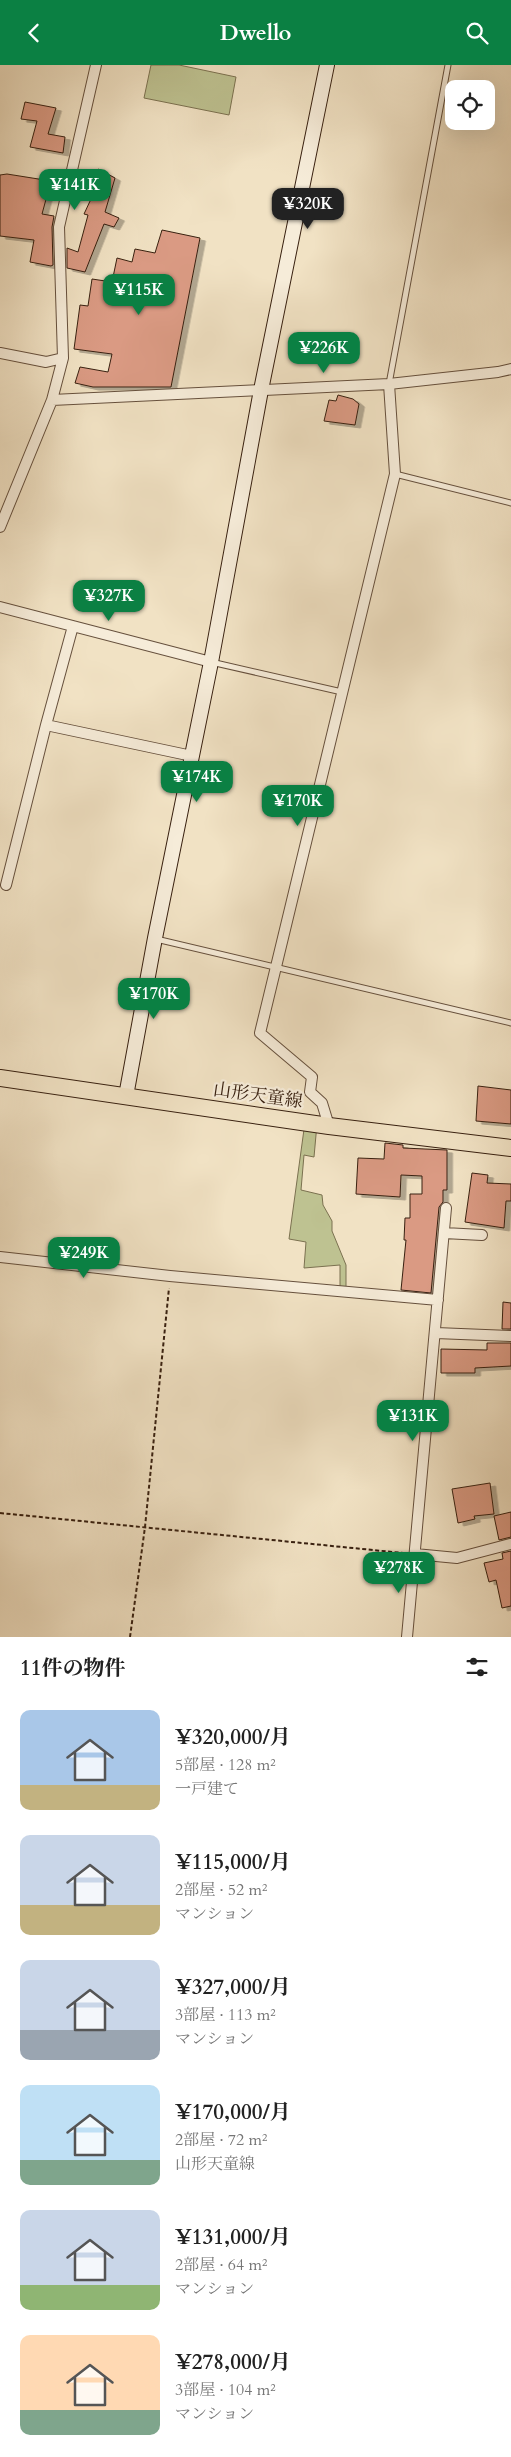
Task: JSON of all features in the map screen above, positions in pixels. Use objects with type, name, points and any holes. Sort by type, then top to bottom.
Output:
[{"type":"main road","name":"山形天童線","points":[[0,1078],[329,1126],[511,1148]]},
{"type":"street","points":[[0,527],[52,400],[63,358],[59,227],[96,65]]},
{"type":"street","points":[[126,1097],[154,938],[211,662],[260,390],[327,65]]},
{"type":"street","points":[[0,353],[46,363],[63,358]]},
{"type":"street","points":[[52,400],[389,384],[511,369]]},
{"type":"street","points":[[329,1126],[322,1103],[310,1092],[312,1077],[260,1033],[278,967],[395,474],[389,384]]},
{"type":"street","points":[[0,607],[211,662]]},
{"type":"street","points":[[6,885],[73,626]]},
{"type":"street","points":[[46,725],[192,756]]},
{"type":"street","points":[[407,1637],[446,1208]]},
{"type":"street","points":[[444,1233],[482,1235]]},
{"type":"street","points":[[0,1257],[170,1276],[438,1300]]},
{"type":"street","points":[[436,1333],[511,1336]]},
{"type":"street","points":[[415,1554],[457,1558],[510,1544]]},
{"type":"lane","points":[[389,384],[448,65]]},
{"type":"lane","points":[[395,474],[511,503]]},
{"type":"lane","points":[[211,662],[342,692]]},
{"type":"lane","points":[[154,938],[511,1023]]},
{"type":"path","points":[[130,1637],[145,1527],[170,1276]]},
{"type":"path","points":[[0,1513],[415,1554]]},
{"type":"green space","points":[[151,65],[179,65],[236,77],[229,115],[144,98]]},
{"type":"green space","points":[[305,1122],[317,1124],[314,1157],[304,1155],[301,1190],[322,1195],[323,1205],[332,1221],[332,1231],[346,1265],[346,1292],[340,1291],[340,1265],[304,1268],[306,1242],[289,1239]]},
{"type":"building","points":[[25,102],[56,108],[48,134],[65,137],[63,153],[30,147],[37,121],[21,119]]},
{"type":"building","points":[[98,169],[115,178],[105,212],[119,218],[114,227],[104,224],[85,272],[67,268],[67,248],[78,252],[88,215],[84,214],[91,199],[87,197]]},
{"type":"building","points":[[7,174],[51,181],[42,214],[54,216],[52,227],[53,265],[51,266],[30,262],[34,240],[0,236],[0,175]]},
{"type":"building","points":[[162,230],[200,238],[171,387],[93,387],[75,383],[80,367],[108,372],[112,354],[74,349],[80,305],[88,306],[92,279],[112,282],[117,258],[132,262],[135,249],[155,253]]},
{"type":"building","points":[[338,395],[353,399],[359,404],[355,425],[324,421],[329,400],[336,401]]},
{"type":"building","points":[[478,1086],[511,1090],[511,1124],[476,1121]]},
{"type":"building","points":[[385,1143],[403,1145],[403,1148],[447,1150],[447,1190],[443,1190],[443,1202],[439,1207],[431,1293],[401,1290],[406,1240],[404,1240],[405,1218],[410,1218],[410,1194],[422,1194],[422,1176],[401,1175],[400,1197],[356,1194],[358,1158],[384,1159]]},
{"type":"building","points":[[472,1173],[488,1175],[487,1183],[511,1184],[511,1201],[506,1201],[504,1228],[465,1222]]},
{"type":"building","points":[[503,1302],[511,1303],[511,1329],[502,1329]]},
{"type":"building","points":[[487,1343],[511,1343],[511,1366],[475,1368],[475,1373],[441,1373],[441,1349],[487,1350]]},
{"type":"building","points":[[490,1483],[494,1514],[474,1516],[475,1519],[458,1523],[452,1489]]},
{"type":"building","points":[[511,1512],[511,1537],[499,1540],[494,1516]]},
{"type":"building","points":[[511,1551],[511,1606],[502,1608],[496,1580],[489,1582],[484,1563],[503,1559],[502,1553]]}]
